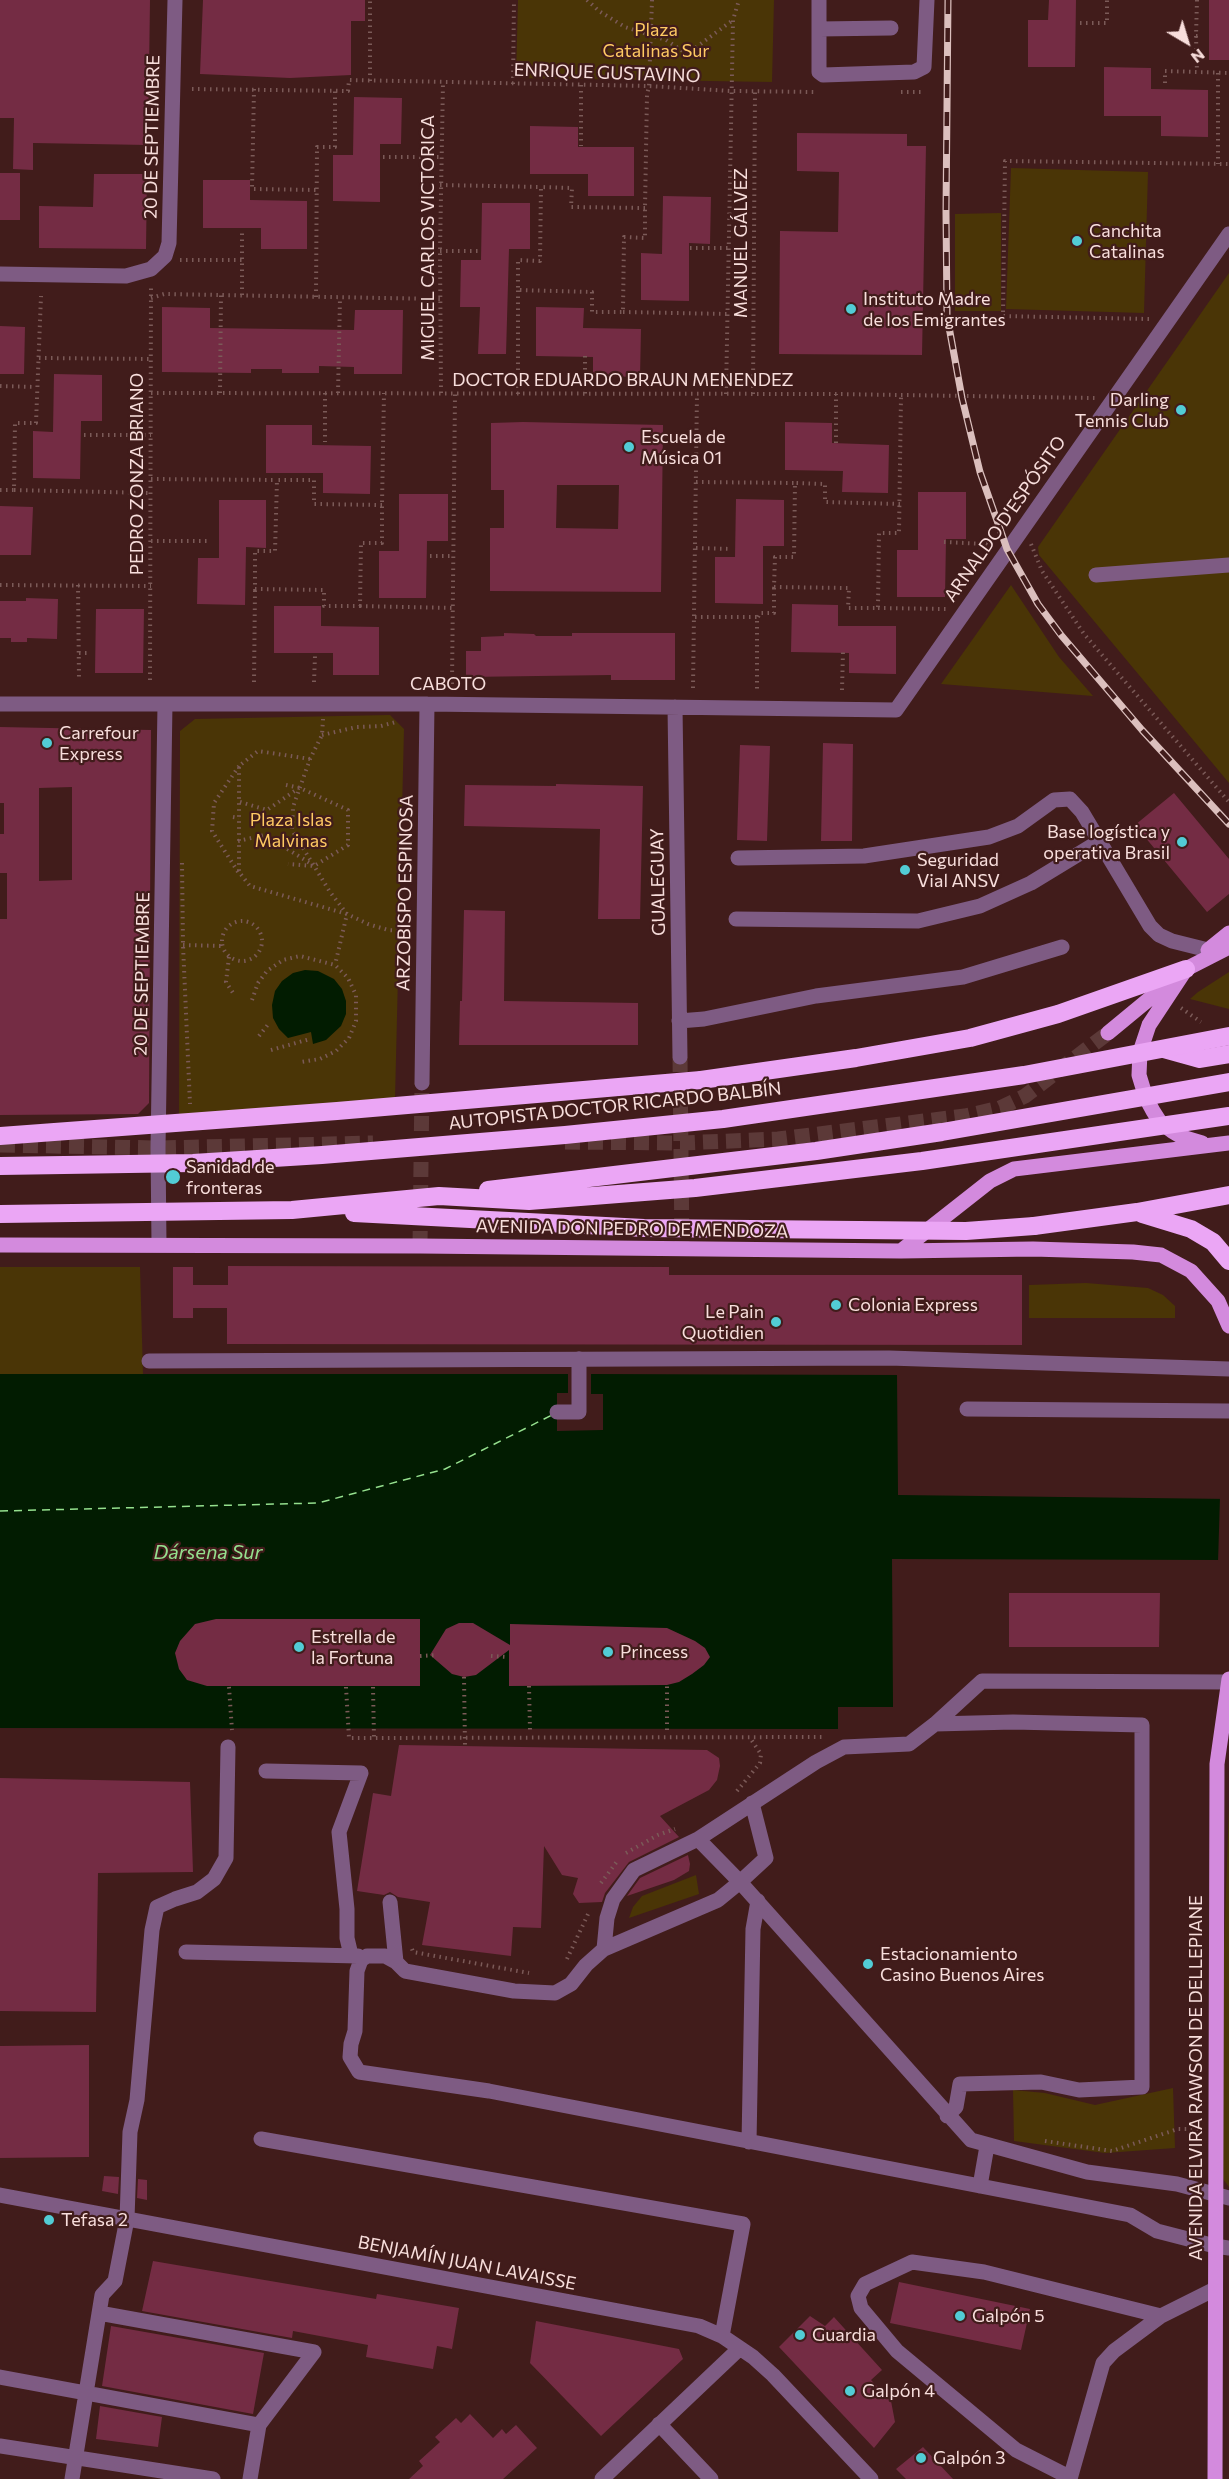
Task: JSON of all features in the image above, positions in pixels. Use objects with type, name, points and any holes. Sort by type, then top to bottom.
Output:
[{"type":"highway","points":[[0,1136],[337,1111],[701,1080],[856,1059],[970,1038],[1058,1014],[1186,969]]},
{"type":"highway","name":"AUTOPISTA DOCTOR RICARDO BALBÍN","points":[[0,1166],[193,1163],[322,1155],[588,1133],[723,1119],[956,1086],[1229,1036]]},
{"type":"highway","points":[[1164,1049],[1200,1059],[1229,1054]]},
{"type":"highway","points":[[292,1210],[439,1196],[839,1148],[1229,1082]]},
{"type":"highway","points":[[439,1196],[529,1201],[695,1188],[922,1161],[1229,1116]]},
{"type":"highway","points":[[0,1214],[292,1210],[644,1228],[954,1231],[1034,1226],[1137,1212],[1229,1195]]},
{"type":"highway","points":[[1137,1212],[1191,1229],[1213,1242],[1229,1261]]},
{"type":"main road","points":[[1108,1033],[1229,933]]},
{"type":"main road","points":[[1208,1145],[1182,1137],[1160,1122],[1146,1098],[1139,1075],[1140,1052],[1149,1024],[1186,969],[1229,947]]},
{"type":"main road","points":[[901,1251],[990,1181],[1014,1169],[1229,1143]]},
{"type":"main road","name":"AVENIDA DON PEDRO DE MENDOZA","points":[[0,1245],[901,1251],[1033,1249],[1133,1252],[1161,1256],[1184,1266],[1205,1285],[1218,1301],[1229,1326]]},
{"type":"main road","name":"AVENIDA ELVIRA RAWSON DE DELLEPIANE","points":[[1215,2479],[1215,2289],[1222,2247],[1222,2197],[1216,2129],[1217,1764],[1228,1680]]},
{"type":"street","name":"20 DE SEPTIEMBRE","points":[[157,264],[169,243],[175,0]]},
{"type":"street","points":[[819,0],[821,74],[914,72],[924,67],[927,0]]},
{"type":"street","points":[[819,29],[891,28]]},
{"type":"street","name":"ARNALDO D'ESPÓSITO","points":[[896,710],[1229,234]]},
{"type":"street","points":[[0,274],[121,277],[157,264]]},
{"type":"street","points":[[1096,575],[1229,565]]},
{"type":"street","name":"CABOTO","points":[[0,704],[427,704],[896,710]]},
{"type":"street","name":"20 DE SEPTIEMBRE","points":[[159,1245],[158,1148],[165,704]]},
{"type":"street","name":"ARZOBISPO ESPINOSA","points":[[422,1083],[427,704]]},
{"type":"street","name":"GUALEGUAY","points":[[675,706],[680,1057]]},
{"type":"street","points":[[738,858],[864,856],[989,837],[1018,826],[1054,800],[1070,799],[1082,812],[1150,926],[1159,935],[1172,941],[1208,950]]},
{"type":"street","points":[[736,919],[918,921],[980,906],[1031,883],[1100,841]]},
{"type":"street","points":[[679,1021],[704,1019],[816,996],[963,977],[1062,947]]},
{"type":"street","points":[[149,1361],[889,1358],[1229,1369]]},
{"type":"street","points":[[557,1412],[579,1412],[579,1359]]},
{"type":"street","points":[[967,1409],[1229,1411]]},
{"type":"street","points":[[604,1949],[607,1918],[613,1899],[634,1870],[698,1839],[844,1747],[909,1743],[935,1725],[982,1681],[1228,1680]]},
{"type":"street","points":[[935,1725],[1012,1722],[1142,1725],[1142,2087],[1079,2090],[1041,2082],[960,2084],[957,2107],[947,2116]]},
{"type":"street","points":[[72,2479],[102,2295],[115,2281],[127,2219],[130,2132],[137,2100],[152,1930],[157,1907],[197,1892],[214,1879],[226,1858],[228,1747]]},
{"type":"street","points":[[266,1771],[361,1773],[339,1832],[347,1909],[347,1938],[351,1955]]},
{"type":"street","points":[[186,1952],[385,1956],[405,1971],[514,1991],[555,1993],[571,1984],[586,1965],[604,1949],[718,1900],[766,1858],[752,1803]]},
{"type":"street","points":[[698,1839],[758,1901],[947,2116],[971,2140],[1087,2172],[1177,2184],[1222,2197]]},
{"type":"street","points":[[749,2142],[753,1929],[758,1901]]},
{"type":"street","points":[[390,1902],[396,1962]]},
{"type":"street","points":[[367,1956],[361,1960],[357,1971],[355,2031],[350,2057],[359,2072],[489,2091],[1130,2215],[1157,2231],[1222,2247]]},
{"type":"street","points":[[261,2139],[742,2224],[722,2336]]},
{"type":"street","points":[[980,2186],[987,2146]]},
{"type":"street","name":"BENJAMÍN JUAN LAVAISSE","points":[[0,2195],[699,2326],[722,2336],[773,2375],[872,2479]]},
{"type":"street","points":[[1161,2316],[984,2272],[912,2262],[865,2284],[858,2296],[861,2308],[897,2352],[1016,2450],[1070,2478],[1103,2363],[1114,2351],[1161,2316],[1215,2289]]},
{"type":"street","points":[[99,2313],[314,2352],[259,2425],[250,2479]]},
{"type":"street","points":[[602,2479],[740,2348]]},
{"type":"street","points":[[0,2377],[259,2425]]},
{"type":"street","points":[[659,2424],[711,2479]]},
{"type":"street","points":[[0,2446],[213,2479]]},
{"type":"path","points":[[370,0],[370,81]]},
{"type":"path","points":[[513,84],[514,0]]},
{"type":"path","points":[[587,0],[599,11],[625,27],[666,40],[687,54],[733,20]]},
{"type":"path","points":[[623,312],[624,237],[645,238],[647,95],[652,0]]},
{"type":"path","points":[[726,394],[733,20],[739,0]]},
{"type":"path","points":[[1080,23],[1107,24],[1107,0]]},
{"type":"path","points":[[1197,0],[1197,72]]},
{"type":"path","points":[[1196,36],[1202,36]]},
{"type":"path","points":[[1165,83],[1165,71],[1229,73]]},
{"type":"path","points":[[1218,73],[1218,164]]},
{"type":"path","name":"ENRIQUE GUSTAVINO","points":[[192,89],[348,91],[349,80],[649,86],[731,92],[822,92]]},
{"type":"path","name":"MIGUEL CARLOS VICTORICA","points":[[441,393],[440,185],[443,82]]},
{"type":"path","points":[[581,85],[581,146]]},
{"type":"path","points":[[254,89],[252,189],[316,189]]},
{"type":"path","points":[[316,297],[317,147],[334,147],[335,91]]},
{"type":"path","name":"MANUEL GÁLVEZ","points":[[753,394],[755,91]]},
{"type":"path","points":[[890,92],[924,92]]},
{"type":"path","points":[[383,157],[441,157]]},
{"type":"path","points":[[1152,319],[1003,316],[1005,161],[1229,164]]},
{"type":"path","points":[[440,185],[572,188],[571,207],[645,208]]},
{"type":"path","points":[[518,394],[518,260],[540,261],[541,187]]},
{"type":"path","points":[[242,230],[242,296]]},
{"type":"path","points":[[690,248],[729,248]]},
{"type":"path","points":[[440,251],[478,251]]},
{"type":"path","points":[[157,264],[243,260]]},
{"type":"path","name":"PEDRO ZONZA BRIANO","points":[[150,680],[152,298],[157,264]]},
{"type":"path","points":[[518,290],[592,292],[592,312],[728,314]]},
{"type":"path","points":[[152,298],[164,294],[440,299]]},
{"type":"path","points":[[220,393],[221,295]]},
{"type":"path","points":[[14,490],[15,423],[36,423],[41,296]]},
{"type":"path","points":[[338,393],[340,298]]},
{"type":"path","points":[[585,356],[585,394]]},
{"type":"path","points":[[39,358],[151,359]]},
{"type":"path","points":[[0,386],[36,387]]},
{"type":"path","name":"DOCTOR EDUARDO BRAUN MENENDEZ","points":[[151,393],[836,394],[1095,399]]},
{"type":"path","points":[[325,393],[325,442]]},
{"type":"path","points":[[360,606],[361,543],[382,543],[384,393]]},
{"type":"path","points":[[452,684],[456,393]]},
{"type":"path","points":[[693,688],[697,394]]},
{"type":"path","points":[[836,394],[836,442]]},
{"type":"path","points":[[878,608],[879,533],[899,533],[901,396]]},
{"type":"path","points":[[84,435],[151,435]]},
{"type":"path","points":[[151,479],[314,480],[314,504],[382,505]]},
{"type":"path","points":[[254,681],[255,551],[275,551],[277,480]]},
{"type":"path","points":[[696,482],[825,484],[825,502],[900,504]]},
{"type":"path","points":[[757,689],[758,617],[760,613],[774,613],[775,557],[794,557],[795,483]]},
{"type":"path","points":[[0,490],[151,493]]},
{"type":"path","points":[[1023,527],[1042,571],[1084,634],[1229,802]]},
{"type":"path","points":[[151,541],[211,541]]},
{"type":"path","points":[[944,542],[986,543],[991,549]]},
{"type":"path","points":[[696,548],[732,549]]},
{"type":"path","points":[[430,556],[453,556]]},
{"type":"path","points":[[0,585],[150,586]]},
{"type":"path","points":[[78,585],[79,679]]},
{"type":"path","points":[[774,587],[849,588],[848,608],[948,609]]},
{"type":"path","points":[[255,589],[324,590],[324,606],[453,608]]},
{"type":"path","points":[[695,617],[758,617]]},
{"type":"path","points":[[842,690],[843,651]]},
{"type":"path","points":[[79,653],[91,652]]},
{"type":"path","points":[[314,682],[315,656]]},
{"type":"path","points":[[323,704],[322,735],[310,759],[293,807],[291,830],[347,914],[335,965]]},
{"type":"path","points":[[310,759],[258,751],[239,766],[214,803],[212,831],[239,872],[250,886],[347,914],[388,930],[424,932]]},
{"type":"path","points":[[239,766],[239,872]]},
{"type":"path","points":[[286,785],[300,788],[348,810],[348,845],[314,866],[288,864]]},
{"type":"path","points":[[239,802],[267,810],[300,788]]},
{"type":"path","points":[[233,817],[239,818]]},
{"type":"path","points":[[238,841],[265,835],[314,866]]},
{"type":"path","points":[[182,862],[190,1112]]},
{"type":"path","points":[[240,921],[253,923],[261,934],[262,947],[254,957],[242,962],[229,957],[222,946],[222,939],[228,927],[240,921]]},
{"type":"path","points":[[183,945],[222,946]]},
{"type":"path","points":[[252,1000],[258,983],[267,971],[283,960],[300,956],[335,965],[348,978],[356,995],[356,1021],[349,1038],[336,1051],[320,1059],[302,1062]]},
{"type":"path","points":[[229,957],[226,982],[235,996]]},
{"type":"path","points":[[259,1036],[270,1022]]},
{"type":"path","points":[[271,1050],[309,1039]]},
{"type":"path","points":[[420,1656],[438,1655]]},
{"type":"path","points":[[491,1656],[509,1657]]},
{"type":"path","points":[[464,1677],[465,1746]]},
{"type":"path","points":[[667,1685],[667,1730]]},
{"type":"path","points":[[230,1686],[232,1730]]},
{"type":"path","points":[[346,1686],[349,1738],[835,1737]]},
{"type":"path","points":[[529,1686],[530,1730]]},
{"type":"path","points":[[373,1687],[374,1738]]},
{"type":"path","points":[[735,1794],[760,1763],[760,1754],[750,1737]]},
{"type":"path","points":[[597,1893],[610,1868],[622,1856],[650,1839],[679,1828]]},
{"type":"path","points":[[565,1962],[581,1933],[593,1903]]},
{"type":"path","points":[[411,1942],[412,1952],[540,1974]]},
{"type":"path","points":[[1044,2141],[1112,2151],[1178,2129],[1216,2129]]},
{"type":"green space","name":"Plaza Catalinas Sur","points":[[518,0],[774,0],[772,82],[516,78]]},
{"type":"green space","name":"Canchita Catalinas","points":[[1011,168],[1148,172],[1144,313],[1006,309]]},
{"type":"green space","points":[[1001,213],[1001,311],[955,311],[955,214]]},
{"type":"green space","name":"Darling Tennis Club","points":[[1229,273],[1229,783],[1039,555],[1038,547]]},
{"type":"green space","points":[[1011,585],[1059,657],[1093,696],[941,684]]},
{"type":"green space","name":"Plaza Islas Malvinas","points":[[390,715],[404,729],[395,1099],[179,1118],[180,731],[195,719]]},
{"type":"green space","points":[[1229,972],[1229,1009],[1190,999],[1198,992]]},
{"type":"green space","points":[[0,1267],[140,1267],[143,1374],[0,1374]]},
{"type":"green space","points":[[1086,1283],[1148,1288],[1163,1295],[1175,1306],[1175,1318],[1029,1318],[1029,1285]]},
{"type":"green space","points":[[1229,1805],[1229,2187],[1223,2179],[1222,2005]]},
{"type":"green space","points":[[696,1875],[699,1894],[629,1918],[633,1907],[642,1896]]},
{"type":"green space","points":[[1173,2088],[1175,2148],[1105,2153],[1014,2141],[1013,2090],[1045,2093],[1095,2105]]},
{"type":"water","points":[[305,970],[318,971],[334,979],[342,989],[346,1001],[346,1014],[341,1026],[326,1040],[313,1044],[311,1032],[288,1038],[273,1018],[272,1005],[275,991],[282,981],[293,973]]},
{"type":"water","name":"Dársena Sur","points":[[0,1374],[568,1374],[568,1393],[557,1393],[557,1431],[603,1430],[603,1394],[591,1394],[591,1374],[897,1375],[898,1495],[1229,1499],[1229,1560],[892,1559],[893,1707],[838,1707],[838,1729],[0,1728]]},
{"type":"pier","points":[[1220,1496],[1229,1496],[1229,1563],[1218,1563]]},
{"type":"building","points":[[0,0],[150,0],[148,145],[33,143],[33,170],[13,169],[14,118],[0,118]]},
{"type":"building","points":[[203,0],[365,0],[365,21],[351,21],[351,75],[290,78],[200,74]]},
{"type":"building","points":[[1049,0],[1076,0],[1075,67],[1028,67],[1028,20],[1048,20]]},
{"type":"building","points":[[1209,0],[1229,0],[1229,60],[1209,60]]},
{"type":"building","points":[[1104,67],[1151,68],[1151,89],[1208,90],[1208,137],[1161,136],[1161,116],[1104,116]]},
{"type":"building","points":[[354,97],[402,98],[401,144],[380,144],[380,202],[333,201],[333,155],[353,155]]},
{"type":"building","points":[[530,126],[578,127],[578,147],[634,147],[634,196],[588,196],[588,174],[530,174]]},
{"type":"building","points":[[797,133],[907,134],[907,146],[926,146],[922,355],[779,354],[780,231],[838,232],[839,172],[797,171]]},
{"type":"building","points":[[0,173],[20,173],[20,220],[0,220]]},
{"type":"building","points":[[94,174],[147,174],[146,249],[39,248],[39,206],[93,207]]},
{"type":"building","points":[[203,180],[250,180],[250,200],[307,201],[307,249],[261,249],[261,228],[203,228]]},
{"type":"building","points":[[663,196],[711,197],[710,244],[689,243],[689,301],[641,300],[641,253],[662,254]]},
{"type":"building","points":[[482,203],[530,203],[530,249],[509,249],[506,354],[478,354],[480,307],[460,307],[461,260],[481,260]]},
{"type":"building","points":[[162,307],[210,308],[210,328],[354,330],[355,310],[403,310],[402,374],[354,374],[354,367],[319,366],[319,373],[282,373],[282,369],[251,369],[251,373],[162,372]]},
{"type":"building","points":[[536,307],[584,308],[583,328],[641,329],[640,377],[593,376],[593,357],[536,356]]},
{"type":"building","points":[[0,326],[25,327],[24,374],[0,374]]},
{"type":"building","points":[[54,374],[102,375],[102,421],[81,421],[80,479],[33,478],[33,431],[53,432]]},
{"type":"building","points":[[785,422],[832,423],[832,443],[889,445],[888,493],[842,492],[843,471],[785,470]]},
{"type":"building","points":[[491,423],[663,425],[661,592],[490,591],[490,528],[504,528],[504,490],[491,490]],"holes":[[[557,485],[619,485],[618,529],[556,528]]]},
{"type":"building","points":[[266,425],[312,425],[312,445],[371,446],[370,494],[323,493],[323,473],[266,473]]},
{"type":"building","points":[[918,492],[966,492],[966,539],[946,539],[945,597],[897,597],[897,550],[918,550]]},
{"type":"building","points":[[399,494],[448,494],[448,541],[427,541],[426,598],[379,598],[379,551],[399,551]]},
{"type":"building","points":[[736,499],[784,500],[784,546],[763,546],[763,604],[715,603],[715,557],[735,557]]},
{"type":"building","points":[[219,500],[266,500],[266,548],[246,547],[245,605],[197,604],[198,558],[219,558]]},
{"type":"building","points":[[0,506],[33,507],[31,555],[0,555]]},
{"type":"building","points":[[26,598],[58,599],[57,639],[27,638],[27,642],[11,642],[11,638],[0,638],[0,601],[26,601]]},
{"type":"building","points":[[792,604],[838,605],[838,626],[896,626],[896,674],[849,673],[849,653],[791,652]]},
{"type":"building","points":[[274,606],[321,606],[321,626],[379,627],[379,675],[333,675],[333,653],[274,653]]},
{"type":"building","points":[[96,609],[144,609],[143,673],[95,673]]},
{"type":"building","points":[[504,633],[572,636],[572,633],[675,633],[675,680],[611,680],[611,675],[466,677],[466,651],[481,651],[481,637],[504,636]]},
{"type":"building","points":[[0,727],[151,730],[149,1103],[138,1114],[0,1115],[0,919],[7,919],[7,873],[0,873],[0,834],[4,834],[4,803],[0,803]],"holes":[[[72,787],[72,880],[39,881],[39,788]]]},
{"type":"building","points":[[823,743],[853,744],[852,841],[821,841]]},
{"type":"building","points":[[740,745],[770,746],[767,841],[737,840]]},
{"type":"building","points":[[556,784],[643,786],[640,919],[598,919],[600,829],[464,826],[465,785],[556,786]]},
{"type":"building","name":"Base logística y operativa Brasil","points":[[1174,793],[1229,859],[1229,894],[1207,912],[1135,825]]},
{"type":"building","points":[[464,910],[505,911],[504,1001],[638,1003],[638,1045],[459,1045]]},
{"type":"building","name":"Colonia Express","points":[[228,1266],[669,1267],[669,1275],[1022,1275],[1022,1345],[227,1344],[227,1308],[193,1308],[193,1318],[173,1318],[173,1267],[193,1267],[193,1285],[228,1285]]},
{"type":"building","points":[[1009,1593],[1160,1593],[1159,1647],[1009,1647]]},
{"type":"building","name":"Estrella de la Fortuna","points":[[216,1619],[420,1619],[420,1686],[207,1686],[187,1680],[179,1669],[175,1653],[180,1641],[195,1624]]},
{"type":"building","name":"Princess","points":[[459,1623],[473,1623],[510,1645],[510,1624],[667,1628],[695,1641],[705,1648],[710,1657],[692,1674],[679,1682],[667,1685],[509,1686],[509,1650],[476,1675],[464,1677],[452,1674],[430,1655],[446,1629]]},
{"type":"building","points":[[399,1745],[707,1750],[719,1758],[720,1766],[717,1780],[709,1790],[660,1816],[679,1837],[629,1862],[605,1893],[602,1902],[579,1903],[573,1894],[578,1878],[562,1875],[544,1846],[541,1928],[513,1927],[511,1956],[422,1945],[430,1902],[398,1897],[390,1892],[384,1895],[357,1891],[373,1793],[391,1796]]},
{"type":"building","points":[[0,1778],[190,1782],[193,1872],[98,1873],[96,2012],[0,2011]]},
{"type":"building","points":[[688,1855],[689,1871],[674,1880],[627,1896],[640,1878]]},
{"type":"building","points":[[89,2045],[89,2157],[0,2158],[0,2046]]},
{"type":"building","points":[[104,2176],[119,2177],[118,2194],[102,2191]]},
{"type":"building","points":[[138,2179],[147,2180],[147,2200],[137,2198]]},
{"type":"building","points":[[153,2261],[376,2299],[377,2294],[459,2308],[452,2349],[437,2346],[433,2369],[366,2357],[368,2345],[293,2331],[292,2338],[142,2311]]},
{"type":"building","name":"Galpón 5","points":[[899,2282],[1030,2309],[1021,2350],[890,2323]]},
{"type":"building","name":"Galpón 4","points":[[810,2316],[825,2326],[834,2317],[882,2370],[871,2380],[891,2401],[895,2422],[874,2448],[779,2347]]},
{"type":"building","points":[[536,2321],[679,2349],[683,2359],[601,2436],[530,2363]]},
{"type":"building","points":[[111,2326],[264,2353],[253,2414],[102,2386]]},
{"type":"building","points":[[100,2406],[162,2417],[158,2447],[96,2439]]},
{"type":"building","points":[[470,2414],[493,2438],[502,2429],[506,2434],[516,2425],[537,2448],[503,2479],[409,2479],[423,2466],[419,2461],[440,2442],[435,2437],[456,2418],[461,2423]]},
{"type":"building","name":"Galpón 3","points":[[923,2447],[953,2479],[906,2479],[896,2469]]},
{"type":"ferry route","points":[[0,1511],[318,1503],[445,1469],[552,1415]]},
{"type":"tunnel","points":[[565,1142],[681,1143],[778,1139],[965,1116],[1000,1108],[1025,1096],[1108,1033]]},
{"type":"tunnel","points":[[680,1057],[682,1250]]},
{"type":"tunnel","points":[[420,1246],[422,1083]]},
{"type":"tunnel","points":[[0,1145],[158,1148],[373,1143]]},
{"type":"railway","points":[[948,0],[947,316],[962,398],[980,472],[1007,549],[1038,604],[1061,635],[1142,730],[1229,824]]},
{"type":"place","name":"Canchita Catalinas","points":[[1077,241]]},
{"type":"place","name":"Instituto Madre de los Emigrantes","points":[[851,309]]},
{"type":"place","name":"Darling Tennis Club","points":[[1181,410]]},
{"type":"place","name":"Escuela de Música 01","points":[[629,447]]},
{"type":"place","name":"Carrefour Express","points":[[47,743]]},
{"type":"place","name":"Base logística y operativa Brasil","points":[[1182,842]]},
{"type":"place","name":"Seguridad Vial ANSV","points":[[905,870]]},
{"type":"place","name":"Sanidad de fronteras","points":[[173,1177]]},
{"type":"place","name":"Colonia Express","points":[[836,1305]]},
{"type":"place","name":"Le Pain Quotidien","points":[[776,1322]]},
{"type":"place","name":"Estrella de la Fortuna","points":[[299,1647]]},
{"type":"place","name":"Princess","points":[[608,1652]]},
{"type":"place","name":"Estacionamiento Casino Buenos Aires","points":[[868,1964]]},
{"type":"place","name":"Tefasa 2","points":[[49,2220]]},
{"type":"place","name":"Galpón 5","points":[[960,2316]]},
{"type":"place","name":"Guardia","points":[[800,2335]]},
{"type":"place","name":"Galpón 4","points":[[850,2391]]},
{"type":"place","name":"Galpón 3","points":[[921,2458]]}]
